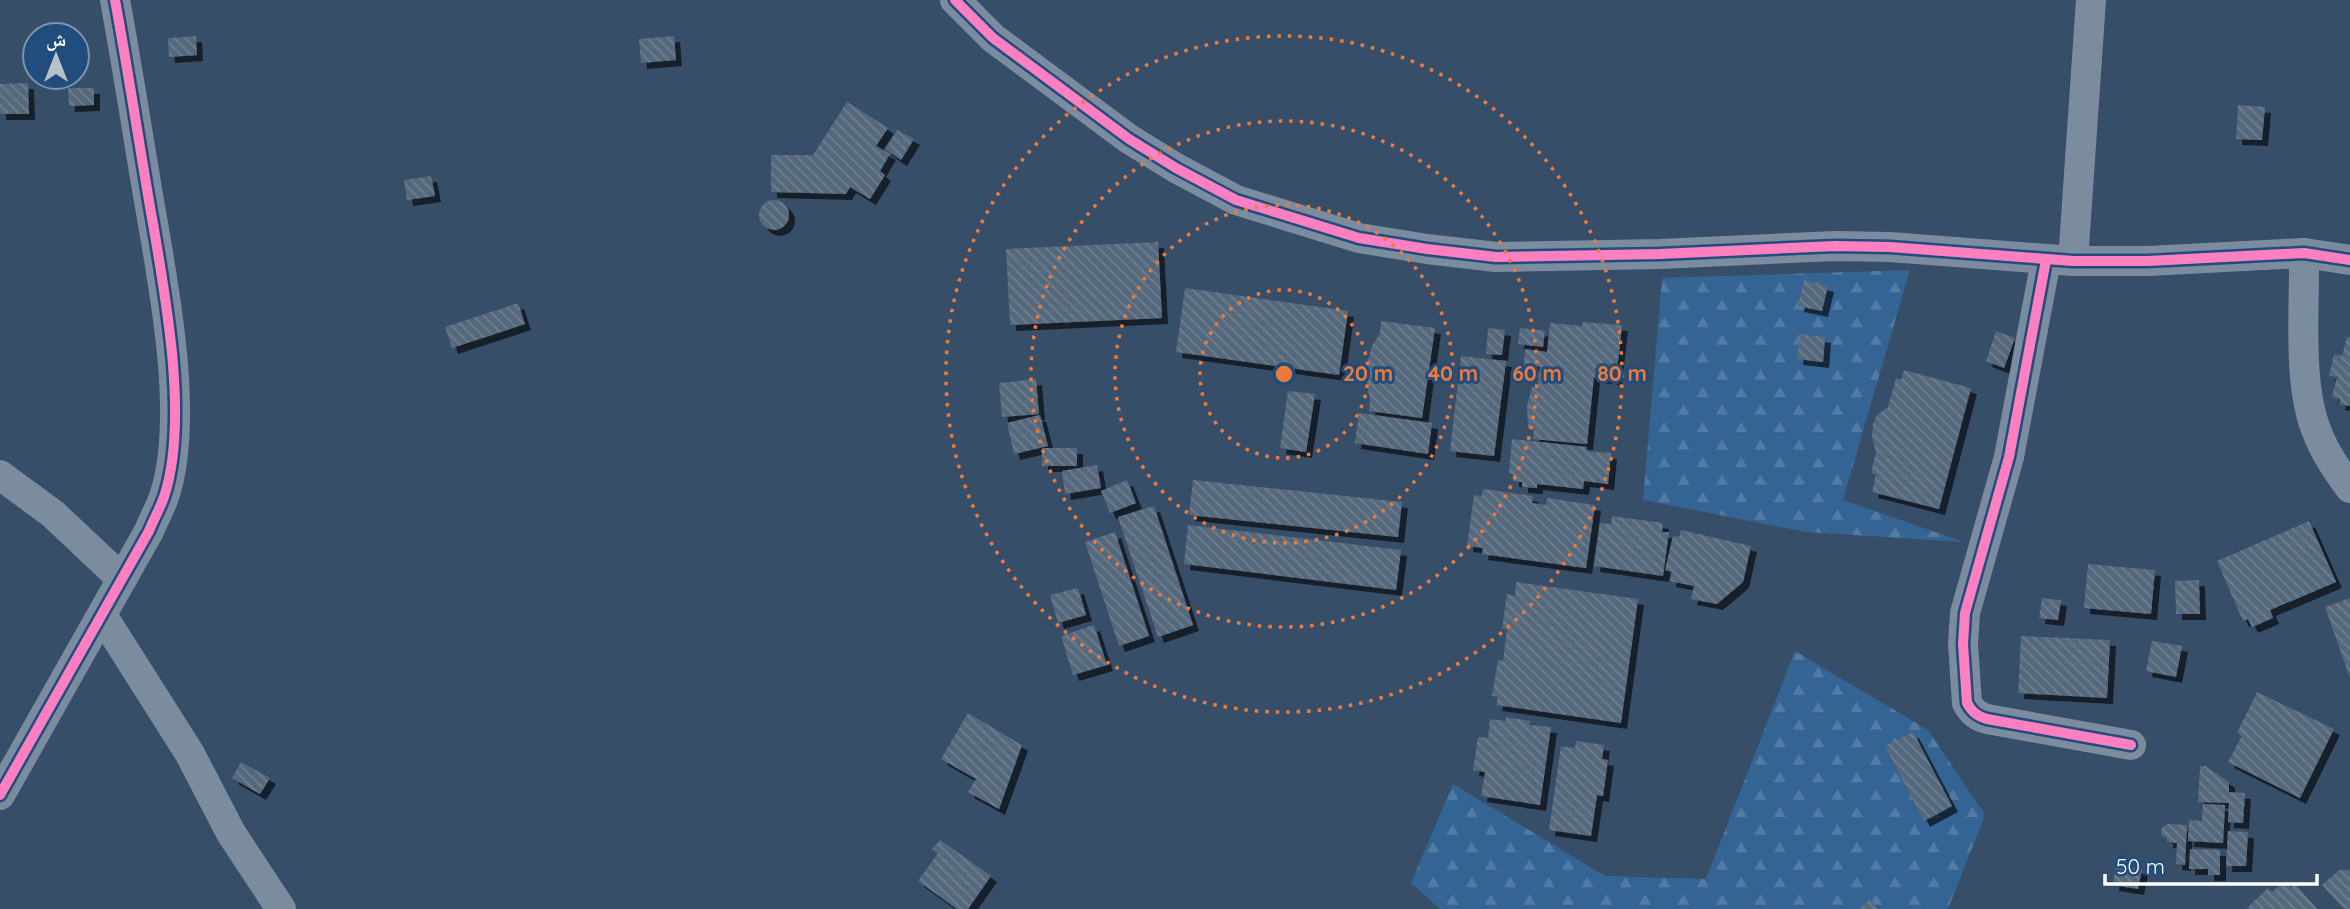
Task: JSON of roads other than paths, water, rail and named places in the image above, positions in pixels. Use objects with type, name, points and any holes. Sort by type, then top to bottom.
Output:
[{"type":"street","points":[[0,794],[149,531],[164,496],[172,457],[175,422],[166,308],[115,0]]},
{"type":"street","points":[[955,0],[993,38],[1108,125],[1165,161],[1236,200],[1359,238],[1496,257],[1660,254],[1835,246],[1890,247],[2059,261],[2148,261],[2304,253],[2350,260]]},
{"type":"street","points":[[2091,0],[2059,261],[2009,457],[1965,612],[1963,644],[1968,702],[1971,710],[1978,716],[2131,745]]},
{"type":"street","points":[[2304,253],[2305,365],[2315,429],[2329,459],[2350,488]]},
{"type":"street","points":[[0,475],[53,514],[122,579]]},
{"type":"street","points":[[102,615],[190,754],[231,833],[281,909]]}]
